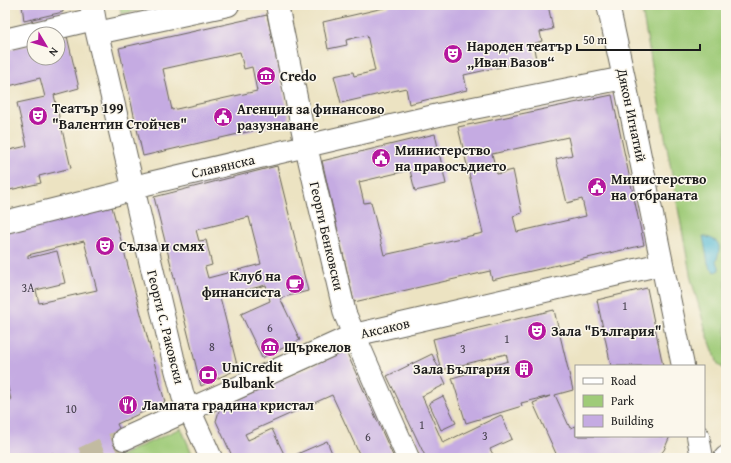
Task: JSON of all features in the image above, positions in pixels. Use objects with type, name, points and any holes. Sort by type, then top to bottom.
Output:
[{"type":"street","points":[[5,40],[94,19],[228,5]]},
{"type":"street","name":"Георги Бенковски","points":[[277,5],[306,146],[345,314],[408,458]]},
{"type":"street","name":"Дякон Игнатий","points":[[608,5],[684,365]]},
{"type":"street","name":"Георги С. Раковски","points":[[94,19],[183,396],[211,458]]},
{"type":"street","name":"Славянска","points":[[5,222],[117,194],[146,184],[443,114],[626,85]]},
{"type":"street","name":"Аксаков","points":[[124,439],[354,335],[662,264]]},
{"type":"street","points":[[698,437],[702,458]]},
{"type":"green space","points":[[120,5],[161,5],[121,14]]},
{"type":"green space","points":[[641,5],[726,5],[726,371],[718,364],[706,331],[691,279]]},
{"type":"green space","points":[[181,428],[194,458],[115,458],[172,432]]},
{"type":"water","points":[[703,236],[714,240],[718,244],[719,251],[716,262],[719,266],[719,270],[715,272],[710,268],[708,263]]},
{"type":"building","points":[[22,5],[63,5],[63,12],[24,21]]},
{"type":"building","name":"Народен театър „Иван Вазов“","points":[[388,5],[548,5],[553,29],[540,32],[542,41],[533,44],[536,59],[464,75],[467,90],[409,104],[406,88],[341,103],[334,76],[353,72],[354,76],[375,71],[367,35],[346,40],[347,45],[328,49],[323,22],[388,7]]},
{"type":"building","points":[[267,15],[290,122],[143,156],[119,48]],"holes":[[[240,52],[244,69],[252,67],[257,91],[172,110],[163,69]]]},
{"type":"building","points":[[66,36],[79,88],[54,95],[71,168],[39,176],[41,183],[5,191],[5,151],[27,146],[17,103],[45,97],[40,78],[5,87],[5,51],[26,46],[26,66],[66,66]]},
{"type":"building","name":"Министерство на отбраната","points":[[612,95],[644,245],[492,280],[490,271],[354,302],[322,161],[435,134],[446,184],[415,191],[410,170],[359,182],[364,203],[371,202],[384,255],[483,233],[458,127]],"holes":[[[568,137],[572,155],[556,159],[567,203],[582,199],[586,216],[517,232],[513,216],[522,213],[513,170],[497,174],[492,154]]]},
{"type":"building","points":[[277,166],[308,291],[280,298],[300,340],[262,358],[241,314],[270,301],[266,285],[220,297],[238,369],[201,386],[154,197]],"holes":[[[249,217],[261,264],[208,278],[205,267],[212,265],[206,240],[199,241],[196,230]]]},
{"type":"building","points":[[112,207],[165,402],[117,424],[129,450],[112,458],[55,458],[53,453],[41,458],[5,458],[5,403],[11,400],[5,376],[5,232]],"holes":[[[84,241],[97,290],[39,303],[36,290],[65,283],[57,251],[28,258],[28,255]]]},
{"type":"building","points":[[647,288],[663,365],[611,365],[597,300]]},
{"type":"building","points":[[554,310],[573,390],[555,395],[570,428],[575,426],[575,437],[670,437],[664,450],[657,458],[558,458],[533,403],[550,396],[521,403],[522,406],[466,423],[452,378],[508,361],[506,354],[441,370],[433,339]]},
{"type":"building","points":[[346,351],[394,458],[361,458],[332,395],[245,434],[248,440],[272,429],[284,454],[276,458],[233,458],[216,421],[220,408]]},
{"type":"building","points":[[432,354],[446,384],[422,396],[443,443],[501,415],[512,439],[490,449],[495,458],[426,458],[387,376]]},
{"type":"building","points":[[443,396],[456,423],[441,430],[429,403]]},
{"type":"building","points":[[327,441],[334,458],[288,458]]},
{"type":"tunnel","points":[[83,458],[124,439]]},
{"type":"place","name":"Народен театър „Иван Вазов“","points":[[453,54]]},
{"type":"place","name":"Credo","points":[[266,76]]},
{"type":"place","name":"Театър 199 \"Валентин Стойчев\"","points":[[38,116]]},
{"type":"place","name":"Агенция за финансово разузнаване","points":[[223,117]]},
{"type":"place","name":"Министерство на правосъдието","points":[[381,158]]},
{"type":"place","name":"Министерство на отбраната","points":[[597,187]]},
{"type":"place","name":"Сълза и смях","points":[[105,246]]},
{"type":"place","name":"Клуб на финансиста","points":[[295,284]]},
{"type":"place","name":"Зала \"България\"","points":[[537,331]]},
{"type":"place","name":"Щъркелов","points":[[270,347]]},
{"type":"place","name":"Зала България","points":[[524,369]]},
{"type":"place","name":"UniCredit Bulbank","points":[[208,375]]},
{"type":"place","name":"Лампата градина кристал","points":[[128,405]]}]
